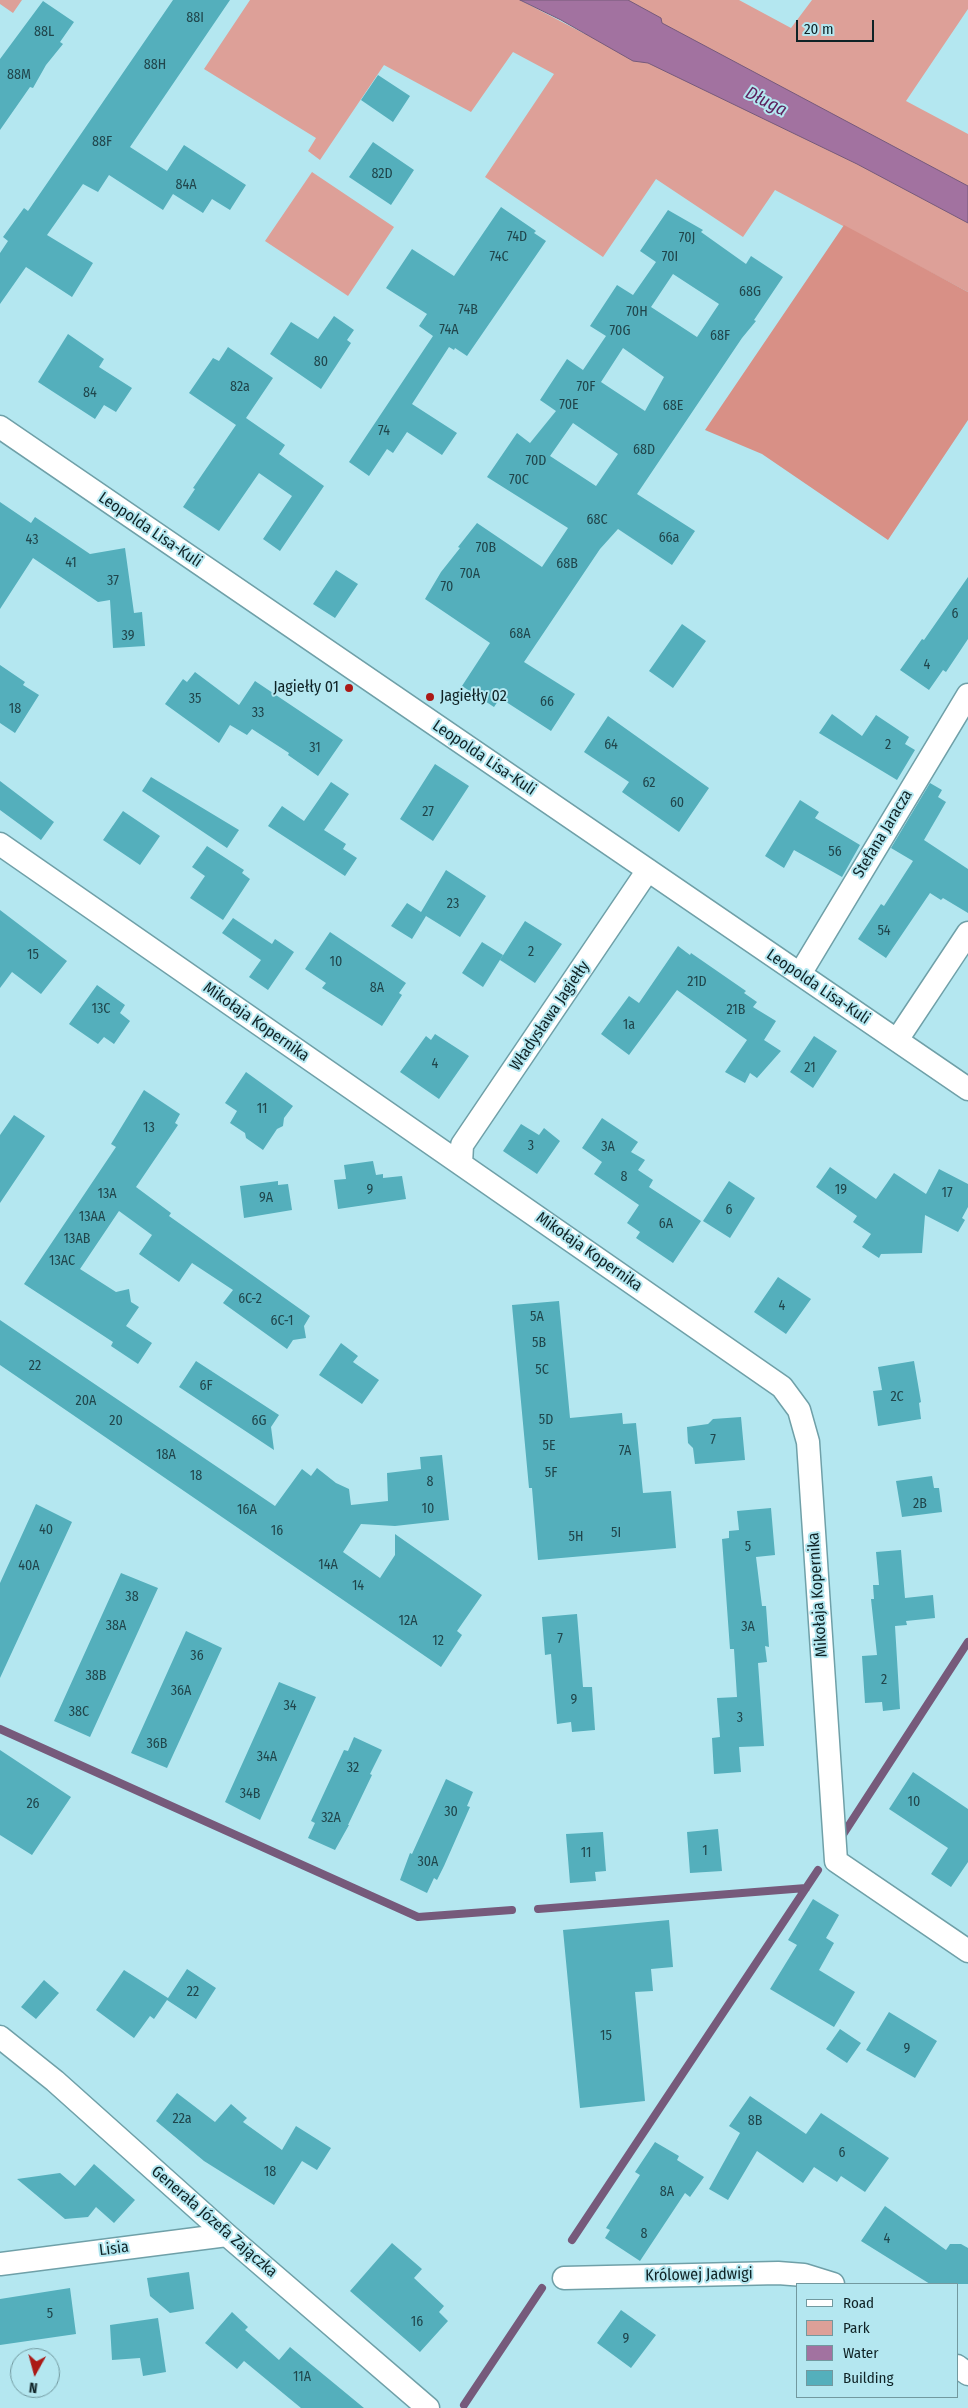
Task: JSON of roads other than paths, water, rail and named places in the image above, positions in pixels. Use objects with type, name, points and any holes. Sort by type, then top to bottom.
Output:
[{"type":"street","name":"Leopolda Lisa-Kuli","points":[[0,428],[968,1089]]},
{"type":"street","name":"Stefana Jaracza","points":[[800,974],[968,695]]},
{"type":"street","name":"Mikołaja Kopernika","points":[[0,844],[782,1387],[798,1410],[808,1442],[836,1861],[968,1951]]},
{"type":"street","name":"Władysława Jagiełły","points":[[462,1164],[462,1146],[648,870]]},
{"type":"street","points":[[897,1040],[968,933]]},
{"type":"street","name":"Generała Józefa Zajączka","points":[[0,2037],[55,2081],[227,2235],[428,2408]]},
{"type":"street","name":"Lisia","points":[[0,2264],[227,2235]]},
{"type":"street","name":"Królowej Jadwigi","points":[[564,2278],[778,2273],[804,2274],[830,2283]]},
{"type":"water","name":"Długa","points":[[520,0],[628,0],[661,18],[662,23],[968,186],[968,223],[857,164],[648,63],[633,61],[561,20]]},
{"type":"waterway","points":[[842,1836],[968,1642]]},
{"type":"waterway","points":[[0,1729],[418,1917],[512,1910]]},
{"type":"waterway","points":[[572,2240],[818,1870]]},
{"type":"waterway","points":[[538,1909],[806,1888]]},
{"type":"waterway","points":[[464,2405],[542,2288]]},
{"type":"place","name":"Jagiełły 01","points":[[349,688]]},
{"type":"place","name":"Jagiełły 02","points":[[430,697]]}]
